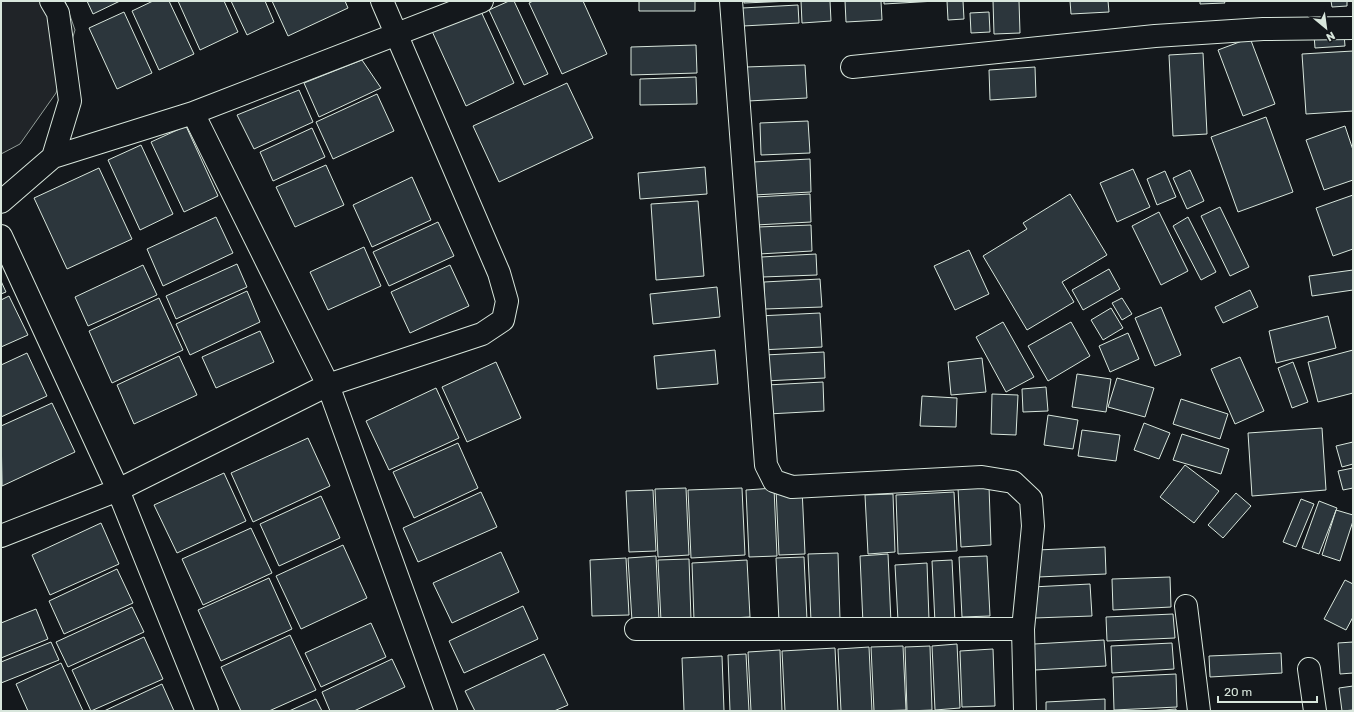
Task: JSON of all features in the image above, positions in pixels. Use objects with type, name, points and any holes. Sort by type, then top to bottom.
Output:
[{"type":"street","points":[[51,1],[58,13],[70,101],[53,157]]},
{"type":"street","points":[[1,536],[118,490],[328,385],[482,334],[502,320],[507,301],[499,273],[382,1]]},
{"type":"street","points":[[1,202],[53,157],[193,113],[395,33],[482,1]]},
{"type":"street","points":[[731,1],[766,465],[774,481],[792,487],[982,476],[1013,482],[1031,499],[1033,526],[1022,629],[1025,711]]},
{"type":"street","points":[[852,67],[1155,36],[1263,29],[1353,28]]},
{"type":"street","points":[[193,113],[328,385],[446,711]]},
{"type":"street","points":[[1,236],[118,490],[207,711]]},
{"type":"street","points":[[1186,606],[1199,711]]},
{"type":"street","points":[[636,629],[1022,629]]},
{"type":"street","points":[[1309,669],[1315,711]]},
{"type":"shaded area","points":[[1,1],[65,1],[75,30],[56,93],[20,144],[1,154]]},
{"type":"building","points":[[87,1],[120,1],[93,14]]},
{"type":"building","points":[[153,1],[169,1],[194,54],[159,70],[132,11]]},
{"type":"building","points":[[178,1],[224,1],[238,32],[200,50]]},
{"type":"building","points":[[231,1],[265,1],[274,22],[247,35]]},
{"type":"building","points":[[272,1],[345,1],[348,8],[288,36]]},
{"type":"building","points":[[509,1],[514,1],[548,74],[524,85],[489,10]]},
{"type":"building","points":[[533,1],[583,1],[607,54],[562,74],[529,3]]},
{"type":"building","points":[[639,1],[695,1],[695,11],[639,11]]},
{"type":"building","points":[[744,1],[792,1],[744,3]]},
{"type":"building","points":[[801,1],[830,1],[831,21],[802,23]]},
{"type":"building","points":[[845,1],[881,1],[882,20],[846,22]]},
{"type":"building","points":[[884,1],[936,1],[884,4]]},
{"type":"building","points":[[947,1],[963,1],[964,19],[948,20]]},
{"type":"building","points":[[993,1],[1019,1],[1020,33],[994,34]]},
{"type":"building","points":[[1070,1],[1108,1],[1109,12],[1071,14]]},
{"type":"building","points":[[1200,1],[1224,1],[1225,3],[1200,4]]},
{"type":"building","points":[[1331,1],[1347,1],[1347,6],[1332,7]]},
{"type":"building","points":[[798,5],[799,23],[743,26],[742,8]]},
{"type":"building","points":[[479,7],[514,83],[466,106],[431,29]]},
{"type":"building","points":[[124,12],[152,73],[117,89],[89,28]]},
{"type":"building","points":[[989,12],[990,32],[971,33],[970,13]]},
{"type":"building","points":[[1344,34],[1345,46],[1315,48],[1314,35]]},
{"type":"building","points":[[1250,38],[1275,104],[1243,116],[1218,50]]},
{"type":"building","points":[[696,45],[697,73],[631,75],[631,47]]},
{"type":"building","points":[[1353,51],[1353,111],[1306,114],[1302,54]]},
{"type":"building","points":[[1203,53],[1207,134],[1173,136],[1169,55]]},
{"type":"building","points":[[362,60],[381,88],[319,117],[304,83]]},
{"type":"building","points":[[805,65],[807,98],[748,101],[746,67]]},
{"type":"building","points":[[1035,67],[1036,97],[990,100],[989,70]]},
{"type":"building","points":[[696,77],[697,104],[640,105],[640,79]]},
{"type":"building","points":[[567,83],[593,138],[499,182],[473,126]]},
{"type":"building","points":[[299,90],[313,122],[254,149],[237,115]]},
{"type":"building","points":[[377,94],[394,131],[333,159],[316,122]]},
{"type":"building","points":[[1266,117],[1293,192],[1238,212],[1211,137]]},
{"type":"building","points":[[808,121],[810,153],[761,155],[760,123]]},
{"type":"building","points":[[186,126],[218,196],[184,212],[151,142]]},
{"type":"building","points":[[1345,126],[1353,150],[1353,180],[1324,190],[1306,140]]},
{"type":"building","points":[[312,128],[325,157],[273,181],[260,152]]},
{"type":"building","points":[[141,145],[173,214],[140,230],[108,160]]},
{"type":"building","points":[[810,159],[811,192],[754,195],[753,162]]},
{"type":"building","points":[[326,165],[344,205],[295,227],[276,187]]},
{"type":"building","points":[[705,167],[707,194],[640,199],[638,173]]},
{"type":"building","points":[[99,168],[132,239],[67,269],[34,198]]},
{"type":"building","points":[[1133,169],[1150,207],[1117,222],[1100,183]]},
{"type":"building","points":[[1190,170],[1204,201],[1187,209],[1173,178]]},
{"type":"building","points":[[1165,171],[1176,197],[1157,205],[1147,179]]},
{"type":"building","points":[[412,177],[431,220],[372,247],[353,205]]},
{"type":"building","points":[[810,194],[811,222],[756,225],[755,197]]},
{"type":"building","points":[[1070,194],[1107,255],[1062,282],[1074,302],[1027,330],[983,256],[1027,229],[1023,223]]},
{"type":"building","points":[[1353,195],[1353,249],[1333,256],[1316,208]]},
{"type":"building","points":[[698,201],[704,276],[656,280],[651,204]]},
{"type":"building","points":[[1220,207],[1249,267],[1230,276],[1201,216]]},
{"type":"building","points":[[1159,212],[1188,271],[1161,285],[1132,226]]},
{"type":"building","points":[[216,217],[233,253],[163,286],[147,249]]},
{"type":"building","points":[[1188,217],[1216,272],[1201,280],[1173,226]]},
{"type":"building","points":[[438,222],[454,256],[389,286],[373,252]]},
{"type":"building","points":[[811,225],[812,251],[759,254],[758,227]]},
{"type":"building","points":[[364,247],[381,286],[328,310],[310,272]]},
{"type":"building","points":[[969,250],[989,294],[955,310],[934,266]]},
{"type":"building","points":[[816,254],[817,275],[762,277],[761,257]]},
{"type":"building","points":[[237,264],[247,287],[176,319],[166,296]]},
{"type":"building","points":[[143,265],[157,295],[88,326],[75,297]]},
{"type":"building","points":[[450,265],[469,306],[410,333],[391,292]]},
{"type":"building","points":[[1109,269],[1120,289],[1083,310],[1072,290]]},
{"type":"building","points":[[1353,270],[1353,290],[1312,296],[1309,276]]},
{"type":"building","points":[[820,279],[822,307],[765,309],[764,282]]},
{"type":"building","points":[[1,281],[6,292],[1,294]]},
{"type":"building","points":[[717,287],[720,317],[653,324],[650,294]]},
{"type":"building","points":[[1250,290],[1258,307],[1223,323],[1215,307]]},
{"type":"building","points":[[247,291],[260,322],[190,355],[176,324]]},
{"type":"building","points":[[9,296],[28,335],[1,347],[1,300]]},
{"type":"building","points":[[159,298],[183,350],[112,383],[89,331]]},
{"type":"building","points":[[1122,298],[1132,314],[1122,320],[1112,303]]},
{"type":"building","points":[[1161,307],[1181,355],[1155,366],[1135,318]]},
{"type":"building","points":[[1111,308],[1123,328],[1103,340],[1091,320]]},
{"type":"building","points":[[820,313],[822,347],[760,350],[758,316]]},
{"type":"building","points":[[1328,316],[1336,348],[1276,363],[1269,331]]},
{"type":"building","points":[[1003,322],[1034,377],[1006,392],[976,337]]},
{"type":"building","points":[[1071,322],[1090,356],[1048,381],[1028,346]]},
{"type":"building","points":[[260,331],[274,362],[216,388],[202,357]]},
{"type":"building","points":[[1128,333],[1139,359],[1110,372],[1099,346]]},
{"type":"building","points":[[715,350],[718,384],[657,389],[654,356]]},
{"type":"building","points":[[1353,350],[1353,393],[1318,402],[1308,362]]},
{"type":"building","points":[[824,352],[825,378],[765,381],[765,355]]},
{"type":"building","points":[[27,353],[47,396],[1,417],[1,365]]},
{"type":"building","points":[[179,356],[197,395],[134,424],[117,385]]},
{"type":"building","points":[[1240,357],[1264,411],[1235,424],[1211,369]]},
{"type":"building","points":[[982,358],[986,392],[951,395],[948,362]]},
{"type":"building","points":[[496,362],[521,418],[467,442],[442,387]]},
{"type":"building","points":[[1293,362],[1308,402],[1292,408],[1278,368]]},
{"type":"building","points":[[1077,374],[1111,379],[1106,412],[1072,407]]},
{"type":"building","points":[[1117,378],[1154,388],[1145,417],[1108,407]]},
{"type":"building","points":[[823,382],[824,411],[768,414],[767,385]]},
{"type":"building","points":[[1046,387],[1048,411],[1023,412],[1022,389]]},
{"type":"building","points":[[436,388],[459,438],[389,470],[366,421]]},
{"type":"building","points":[[992,394],[1018,395],[1016,435],[991,434]]},
{"type":"building","points":[[922,396],[957,398],[956,427],[920,426]]},
{"type":"building","points":[[1181,399],[1228,414],[1220,439],[1173,424]]},
{"type":"building","points":[[52,403],[75,452],[2,486],[1,426]]},
{"type":"building","points":[[1048,415],[1078,420],[1073,449],[1044,445]]},
{"type":"building","points":[[1144,423],[1170,433],[1159,459],[1134,450]]},
{"type":"building","points":[[1322,428],[1326,490],[1252,496],[1248,433]]},
{"type":"building","points":[[1082,430],[1120,435],[1116,461],[1078,456]]},
{"type":"building","points":[[1182,434],[1229,449],[1221,474],[1173,460]]},
{"type":"building","points":[[308,438],[330,486],[253,522],[231,473]]},
{"type":"building","points":[[1353,442],[1353,464],[1342,467],[1336,446]]},
{"type":"building","points":[[458,443],[478,488],[414,518],[393,472]]},
{"type":"building","points":[[1185,465],[1219,491],[1194,523],[1160,497]]},
{"type":"building","points":[[1353,468],[1353,488],[1343,490],[1338,471]]},
{"type":"building","points":[[224,473],[246,521],[177,553],[154,505]]},
{"type":"building","points":[[989,486],[991,545],[961,547],[958,488]]},
{"type":"building","points":[[686,488],[689,555],[658,557],[655,489]]},
{"type":"building","points":[[742,488],[745,555],[691,558],[688,490]]},
{"type":"building","points":[[774,488],[777,556],[749,557],[746,490]]},
{"type":"building","points":[[802,488],[805,554],[779,555],[776,489]]},
{"type":"building","points":[[653,490],[656,551],[629,552],[626,491]]},
{"type":"building","points":[[481,492],[497,527],[418,562],[403,528]]},
{"type":"building","points":[[954,492],[957,551],[898,554],[896,495]]},
{"type":"building","points":[[1236,493],[1251,506],[1223,538],[1208,525]]},
{"type":"building","points":[[893,494],[895,552],[868,554],[865,495]]},
{"type":"building","points":[[321,496],[340,538],[279,566],[260,524]]},
{"type":"building","points":[[1301,499],[1314,504],[1296,547],[1283,542]]},
{"type":"building","points":[[1319,501],[1337,508],[1319,554],[1302,548]]},
{"type":"building","points":[[1336,510],[1353,515],[1353,521],[1340,561],[1322,555]]},
{"type":"building","points":[[101,523],[119,564],[50,595],[32,555]]},
{"type":"building","points":[[251,528],[272,573],[203,605],[182,559]]},
{"type":"building","points":[[343,545],[367,598],[301,629],[276,576]]},
{"type":"building","points":[[1105,547],[1106,574],[1038,577],[1037,550]]},
{"type":"building","points":[[501,552],[519,592],[452,623],[433,583]]},
{"type":"building","points":[[838,553],[840,620],[811,621],[808,554]]},
{"type":"building","points":[[888,554],[891,623],[863,624],[860,556]]},
{"type":"building","points":[[656,556],[659,620],[632,621],[628,558]]},
{"type":"building","points":[[987,556],[990,616],[962,617],[959,557]]},
{"type":"building","points":[[804,557],[807,620],[779,622],[776,558]]},
{"type":"building","points":[[626,558],[629,615],[592,616],[590,560]]},
{"type":"building","points":[[689,559],[691,619],[661,621],[658,560]]},
{"type":"building","points":[[747,560],[750,617],[694,620],[692,563]]},
{"type":"building","points":[[952,560],[955,622],[935,623],[932,561]]},
{"type":"building","points":[[927,563],[929,620],[898,621],[895,565]]},
{"type":"building","points":[[117,569],[133,603],[64,634],[49,601]]},
{"type":"building","points":[[1170,577],[1171,607],[1113,610],[1112,579]]},
{"type":"building","points":[[269,578],[292,629],[221,661],[198,610]]},
{"type":"building","points":[[1345,580],[1353,584],[1353,617],[1346,630],[1324,619]]},
{"type":"building","points":[[1090,584],[1092,616],[1034,618],[1032,587]]},
{"type":"building","points":[[523,606],[538,639],[464,673],[449,641]]},
{"type":"building","points":[[132,607],[144,632],[68,667],[56,642]]},
{"type":"building","points":[[36,609],[48,639],[1,658],[1,623]]},
{"type":"building","points":[[1173,614],[1175,638],[1107,641],[1106,617]]},
{"type":"building","points":[[371,623],[386,657],[321,687],[305,653]]},
{"type":"building","points":[[290,635],[316,690],[269,711],[241,711],[221,667]]},
{"type":"building","points":[[144,637],[163,679],[91,711],[72,670]]},
{"type":"building","points":[[1104,640],[1106,666],[1035,670],[1034,644]]},
{"type":"building","points":[[51,642],[59,660],[1,683],[1,662]]},
{"type":"building","points":[[1353,642],[1353,673],[1340,674],[1338,643]]},
{"type":"building","points":[[1172,643],[1174,669],[1112,673],[1111,646]]},
{"type":"building","points":[[957,644],[960,708],[935,710],[932,646]]},
{"type":"building","points":[[903,646],[906,710],[874,711],[871,647]]},
{"type":"building","points":[[930,646],[932,710],[907,711],[905,647]]},
{"type":"building","points":[[869,647],[872,711],[841,711],[838,649]]},
{"type":"building","points":[[835,648],[838,711],[785,711],[782,651]]},
{"type":"building","points":[[993,649],[995,706],[962,707],[960,651]]},
{"type":"building","points":[[780,650],[782,711],[751,711],[748,652]]},
{"type":"building","points":[[1281,653],[1282,673],[1210,677],[1209,656]]},
{"type":"building","points":[[544,654],[568,705],[554,711],[475,711],[465,691]]},
{"type":"building","points":[[746,654],[749,711],[730,711],[728,655]]},
{"type":"building","points":[[722,656],[724,711],[684,711],[682,658]]},
{"type":"building","points":[[392,659],[405,687],[354,711],[330,711],[322,692]]},
{"type":"building","points":[[61,663],[83,711],[28,711],[16,684]]},
{"type":"building","points":[[1176,674],[1177,707],[1114,710],[1113,677]]},
{"type":"building","points":[[162,684],[174,711],[104,711]]},
{"type":"building","points":[[1353,686],[1353,710],[1342,711],[1339,688]]},
{"type":"building","points":[[316,699],[322,711],[289,711]]},
{"type":"building","points":[[1105,699],[1105,711],[1046,711],[1046,702]]},
{"type":"building","points":[[1176,709],[1176,711],[1149,711]]}]
